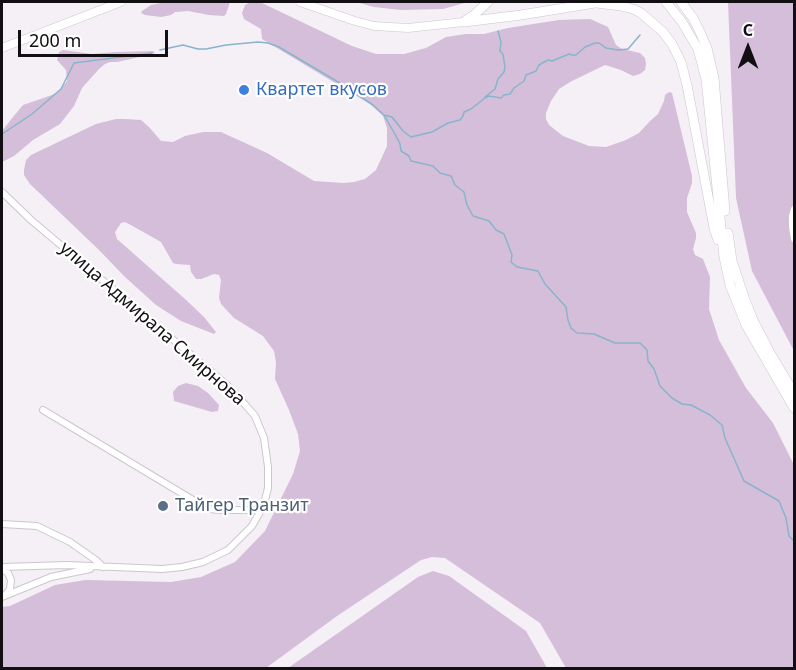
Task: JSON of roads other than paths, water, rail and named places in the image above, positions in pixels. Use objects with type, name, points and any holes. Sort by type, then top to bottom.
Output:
[{"type":"highway","points":[[464,22],[488,2]]},
{"type":"highway","points":[[464,22],[608,2]]},
{"type":"highway","points":[[666,2],[698,49],[706,79],[724,257],[730,285],[746,325],[795,408]]},
{"type":"highway","points":[[681,2],[698,27],[707,48],[714,78],[728,242],[732,261],[753,320],[795,393]]},
{"type":"highway","points":[[597,3],[633,9],[663,32],[672,44],[681,62],[687,85],[714,228],[724,257]]},
{"type":"main road","points":[[2,48],[121,2]]},
{"type":"main road","points":[[300,2],[374,26],[408,28],[464,22]]},
{"type":"street","name":"улица Адмирала Смирнова","points":[[2,192],[31,220],[243,400],[255,416],[264,438],[268,488],[261,510],[252,526],[228,550],[203,562],[162,569],[67,566],[2,568]]},
{"type":"street","points":[[795,209],[792,226],[795,239]]},
{"type":"street","points":[[43,410],[203,506],[210,509],[261,510]]},
{"type":"street","points":[[2,524],[37,526],[70,542],[103,567]]},
{"type":"street","points":[[2,597],[51,577],[103,567]]},
{"type":"street","points":[[2,568],[9,574],[11,583],[9,591],[2,597]]},
{"type":"waterway","points":[[485,97],[495,89],[505,67],[503,54],[500,51],[501,42],[498,31]]},
{"type":"waterway","points":[[160,50],[183,45],[206,49],[226,45],[268,43],[279,47],[338,82],[384,115],[392,117],[411,137],[432,132],[448,123],[460,120],[464,112],[489,96],[501,98],[510,94],[524,81],[526,75],[536,71],[539,65],[548,60],[552,61],[569,54],[576,55],[585,47],[595,43],[606,48],[628,49],[640,35]]},
{"type":"waterway","points":[[2,134],[32,114],[61,89],[74,63],[152,53]]},
{"type":"waterway","points":[[384,115],[400,144],[401,151],[409,156],[411,161],[433,166],[440,173],[451,176],[455,185],[464,192],[473,216],[489,221],[496,230],[504,234],[512,255],[511,262],[517,267],[538,271],[545,284],[566,307],[571,328],[577,333],[594,334],[615,343],[640,343],[647,350],[648,361],[654,369],[660,386],[672,398],[710,415],[722,425],[725,438],[744,481],[779,501],[786,518],[789,536],[794,541]]},
{"type":"place","name":"Квартет вкусов","points":[[244,90]]},
{"type":"place","name":"Тайгер Транзит","points":[[163,506]]}]
